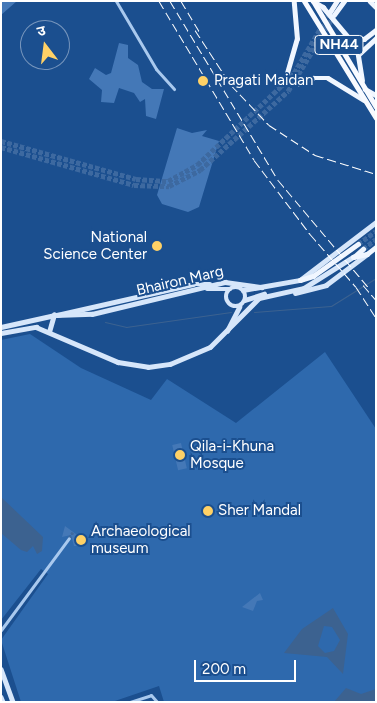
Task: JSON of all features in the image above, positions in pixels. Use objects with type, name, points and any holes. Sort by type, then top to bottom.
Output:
[{"type":"highway","name":"NH44","points":[[304,1],[376,118]]},
{"type":"highway","name":"NH44","points":[[313,1],[364,86]]},
{"type":"highway","points":[[364,86],[376,107]]},
{"type":"main road","points":[[287,74],[297,40],[294,1]]},
{"type":"main road","points":[[313,1],[323,7],[349,38],[364,39],[376,30]]},
{"type":"main road","points":[[337,1],[332,14],[344,1]]},
{"type":"main road","points":[[370,1],[376,7]]},
{"type":"main road","points":[[376,38],[358,56],[364,86],[376,95]]},
{"type":"main road","points":[[298,84],[313,78],[328,78],[365,101]]},
{"type":"main road","name":"Bhairon Marg","points":[[1,327],[55,315],[69,317],[121,308],[214,284],[238,282],[264,287],[300,280],[376,222]]},
{"type":"main road","points":[[300,280],[313,276],[358,244]]},
{"type":"main road","points":[[226,332],[240,306],[246,300],[268,294],[310,292],[326,285],[376,247]]},
{"type":"main road","points":[[292,292],[321,280],[363,249]]},
{"type":"main road","points":[[353,258],[367,254]]},
{"type":"main road","points":[[49,332],[55,315],[108,301],[194,284],[214,284]]},
{"type":"main road","points":[[196,290],[243,290],[264,287],[268,294]]},
{"type":"main road","points":[[230,289],[227,302],[240,306]]},
{"type":"main road","points":[[243,290],[246,300]]},
{"type":"main road","points":[[1,333],[36,327],[118,362],[148,367],[191,358],[226,332],[252,303],[268,294]]},
{"type":"main road","points":[[108,301],[121,308]]},
{"type":"main road","points":[[34,320],[39,323],[36,327]]},
{"type":"main road","points":[[1,669],[13,702]]},
{"type":"main road","points":[[1,697],[3,702]]},
{"type":"street","points":[[116,1],[156,69],[174,89]]},
{"type":"street","points":[[1,630],[69,538]]},
{"type":"street","points":[[130,702],[152,695],[157,702]]},
{"type":"shaded area","points":[[30,334],[81,368],[151,400],[167,379],[236,423],[325,352],[376,429],[376,702],[164,702],[159,686],[112,702],[21,702],[1,640],[48,574],[41,569],[1,620],[1,340]]},
{"type":"shaded area","points":[[1,497],[43,537],[42,551],[37,554],[33,546],[27,552],[21,550],[1,533]]},
{"type":"shaded area","points":[[333,608],[348,634],[343,674],[327,657],[284,653],[302,629]],"holes":[[[324,626],[332,627],[340,640],[334,651],[325,653],[318,646]]]},
{"type":"shaded area","points":[[346,688],[361,694],[376,689],[376,702],[334,702]]},
{"type":"building","points":[[1,1],[17,1],[1,15]]},
{"type":"building","points":[[119,43],[128,45],[128,58],[138,65],[142,82],[152,89],[164,89],[156,119],[146,116],[145,99],[140,102],[134,93],[119,88],[114,103],[101,102],[102,90],[89,79],[95,68],[106,75],[111,73]]},
{"type":"building","points":[[177,128],[192,133],[207,130],[202,136],[219,141],[199,207],[188,212],[162,204],[157,195]]},
{"type":"building","name":"Qila-i-Khuna Mosque","points":[[181,443],[187,468],[178,470],[172,445]]},
{"type":"building","points":[[65,526],[84,540],[80,546],[74,546],[71,535],[62,537]]},
{"type":"building","points":[[260,593],[263,600],[257,601],[253,611],[242,607]]},
{"type":"waterway","points":[[254,312],[331,306],[376,278]]},
{"type":"waterway","points":[[105,322],[126,327],[231,312]]},
{"type":"tunnel","points":[[281,86],[294,73],[330,12]]},
{"type":"tunnel","points":[[288,91],[334,15]]},
{"type":"tunnel","points":[[1,141],[136,179],[168,181],[197,165],[281,86]]},
{"type":"tunnel","points":[[1,147],[134,185],[169,186],[200,170],[288,91]]},
{"type":"tunnel","points":[[358,244],[376,231]]},
{"type":"tunnel","points":[[363,249],[376,239]]},
{"type":"tunnel","points":[[69,538],[73,532]]},
{"type":"railway","points":[[159,1],[254,160],[310,234],[356,287],[376,318]]},
{"type":"railway","points":[[170,1],[278,180],[369,288]]},
{"type":"railway","points":[[181,1],[200,33]]},
{"type":"railway","points":[[195,30],[231,85],[269,125],[315,155],[376,174]]},
{"type":"railway","points":[[363,285],[376,300]]},
{"type":"place","name":"Pragati Maidan","points":[[203,81]]},
{"type":"place","name":"National Science Center","points":[[157,246]]},
{"type":"place","name":"Qila-i-Khuna Mosque","points":[[180,455]]},
{"type":"place","name":"Sher Mandal","points":[[208,511]]},
{"type":"place","name":"Archaeological museum","points":[[81,540]]}]
